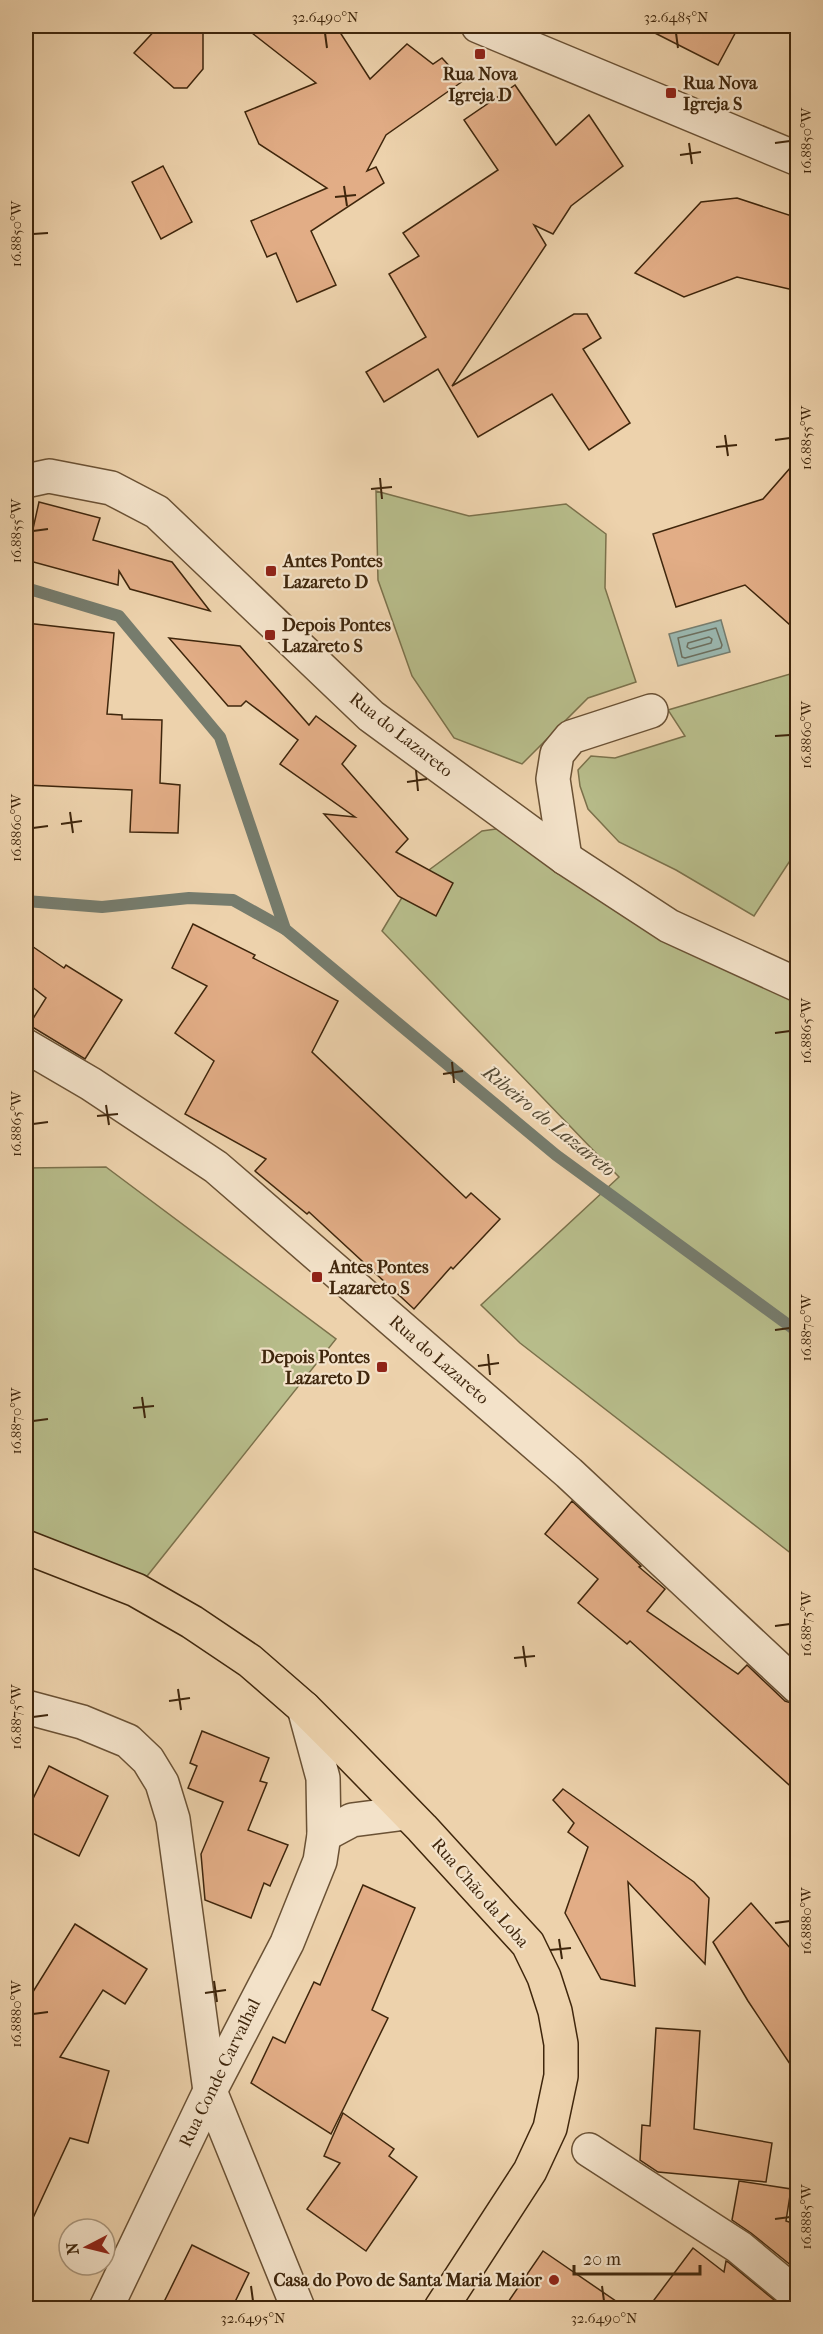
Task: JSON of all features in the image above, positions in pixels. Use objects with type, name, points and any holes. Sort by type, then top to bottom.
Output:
[{"type":"main road","points":[[26,1547],[136,1590],[164,1606],[250,1661],[304,1708]]},
{"type":"main road","name":"Rua Chão da Loba","points":[[304,1708],[506,1917],[528,1944],[544,1977],[555,2011],[561,2044],[561,2076],[550,2128],[542,2149],[441,2308]]},
{"type":"street","points":[[478,26],[798,159]]},
{"type":"street","name":"Rua do Lazareto","points":[[26,481],[49,476],[111,488],[157,512],[371,716],[565,858],[669,926],[798,985]]},
{"type":"street","points":[[565,858],[553,779],[557,754],[571,737],[651,711]]},
{"type":"street","name":"Rua do Lazareto","points":[[26,1046],[91,1084],[216,1167],[569,1473],[798,1687]]},
{"type":"street","points":[[26,1707],[82,1722],[128,1741],[148,1760],[162,1783],[173,1819],[210,2091],[298,2308]]},
{"type":"street","name":"Rua Conde Carvalhal","points":[[106,2308],[210,2091],[287,1943],[320,1861],[324,1835],[323,1778],[304,1708]]},
{"type":"street","points":[[324,1835],[352,1820],[406,1813]]},
{"type":"street","points":[[589,2150],[739,2247],[798,2296]]},
{"type":"green space","points":[[376,491],[469,516],[566,504],[606,534],[605,588],[636,682],[588,698],[522,764],[454,738],[412,676],[378,580]]},
{"type":"green space","points":[[797,672],[797,850],[754,916],[676,870],[619,842],[588,809],[580,786],[578,770],[591,756],[615,758],[685,736],[668,710]]},
{"type":"green space","points":[[518,826],[797,988],[797,1558],[520,1343],[481,1305],[619,1177],[382,931],[410,884],[482,831]]},
{"type":"green space","points":[[106,1167],[336,1339],[136,1590],[26,1547],[26,1168]]},
{"type":"water","points":[[721,620],[730,652],[678,666],[669,634]]},
{"type":"building","points":[[159,26],[203,26],[203,69],[187,88],[174,88],[134,53]]},
{"type":"building","points":[[243,26],[336,26],[370,79],[407,44],[433,64],[442,58],[463,81],[386,135],[367,171],[376,167],[384,183],[311,231],[336,285],[297,302],[276,253],[267,257],[251,221],[327,188],[259,144],[245,112],[316,83]]},
{"type":"building","points":[[641,26],[739,26],[718,65]]},
{"type":"building","points":[[515,85],[556,145],[589,115],[623,166],[571,206],[553,234],[534,225],[546,245],[452,386],[574,314],[587,314],[601,338],[583,349],[630,423],[589,450],[552,394],[478,437],[438,369],[384,402],[366,372],[426,337],[389,274],[419,256],[403,233],[498,170],[464,120]]},
{"type":"building","points":[[163,166],[192,222],[161,239],[132,182]]},
{"type":"building","points":[[737,198],[798,218],[798,291],[737,277],[684,297],[635,273],[701,202]]},
{"type":"building","points":[[798,459],[798,632],[745,585],[676,607],[653,534],[763,499]]},
{"type":"building","points":[[39,502],[100,518],[93,540],[172,562],[210,611],[130,589],[119,571],[118,585],[26,560]]},
{"type":"building","points":[[26,623],[114,633],[107,714],[122,715],[122,719],[162,720],[160,783],[180,785],[178,833],[130,832],[132,790],[26,785]]},
{"type":"building","points":[[169,638],[240,646],[309,725],[316,716],[356,746],[342,764],[408,839],[396,852],[453,883],[436,916],[398,896],[324,814],[355,817],[280,764],[298,740],[246,701],[241,706],[228,706]]},
{"type":"building","points":[[193,924],[255,955],[253,958],[338,1001],[312,1052],[466,1198],[471,1193],[500,1219],[453,1269],[451,1267],[414,1309],[309,1212],[307,1214],[255,1171],[266,1159],[185,1114],[214,1061],[175,1033],[207,986],[172,968]]},
{"type":"building","points":[[26,942],[64,968],[66,965],[122,1000],[85,1059],[29,1025],[46,998],[26,982]]},
{"type":"building","points":[[572,1501],[641,1566],[639,1567],[665,1589],[647,1611],[738,1674],[747,1665],[785,1701],[798,1705],[798,1793],[630,1641],[627,1644],[578,1603],[598,1579],[545,1534]]},
{"type":"building","points":[[202,1731],[269,1758],[260,1781],[267,1783],[248,1830],[288,1845],[270,1886],[264,1883],[251,1918],[205,1900],[201,1854],[223,1802],[188,1788],[197,1766],[190,1763]]},
{"type":"building","points":[[49,1766],[108,1796],[79,1856],[26,1830],[26,1813]]},
{"type":"building","points":[[563,1789],[694,1882],[709,1898],[705,1964],[628,1882],[635,1986],[601,1979],[565,1913],[588,1847],[568,1832],[574,1823],[553,1800]]},
{"type":"building","points":[[363,1885],[415,1908],[372,2010],[388,2018],[331,2134],[251,2083],[273,2037],[285,2043],[314,1982],[320,1985]]},
{"type":"building","points":[[751,1903],[798,1957],[798,2076],[748,2001],[713,1942]]},
{"type":"building","points":[[75,1924],[147,1969],[125,2004],[103,1990],[60,2057],[109,2071],[88,2143],[70,2138],[26,2233],[26,2003]]},
{"type":"building","points":[[656,2028],[700,2031],[694,2129],[772,2143],[766,2182],[658,2172],[640,2160],[642,2125],[650,2126]]},
{"type":"building","points":[[343,2113],[394,2149],[389,2156],[417,2177],[366,2251],[307,2209],[340,2163],[324,2156]]},
{"type":"building","points":[[739,2181],[791,2189],[786,2221],[798,2225],[798,2271],[732,2220]]},
{"type":"building","points":[[192,2245],[249,2273],[232,2308],[161,2308]]},
{"type":"building","points":[[693,2248],[724,2272],[726,2261],[728,2262],[784,2308],[648,2308]]},
{"type":"building","name":"Casa do Povo de Santa Maria Maior","points":[[543,2251],[626,2308],[504,2308]]},
{"type":"waterway","name":"Ribeiro do Lazareto","points":[[26,588],[119,616],[220,737],[285,929],[556,1155],[798,1332]]},
{"type":"waterway","name":"Ribeiro do Lazareto","points":[[26,901],[102,907],[189,898],[233,900],[285,929]]},
{"type":"place","name":"Rua Nova Igreja D","points":[[480,54]]},
{"type":"place","name":"Rua Nova Igreja S","points":[[671,93]]},
{"type":"place","name":"Antes Pontes Lazareto D","points":[[271,571]]},
{"type":"place","name":"Depois Pontes Lazareto S","points":[[270,635]]},
{"type":"place","name":"Antes Pontes Lazareto S","points":[[317,1277]]},
{"type":"place","name":"Depois Pontes Lazareto D","points":[[382,1367]]},
{"type":"place","name":"Casa do Povo de Santa Maria Maior","points":[[554,2280]]}]
